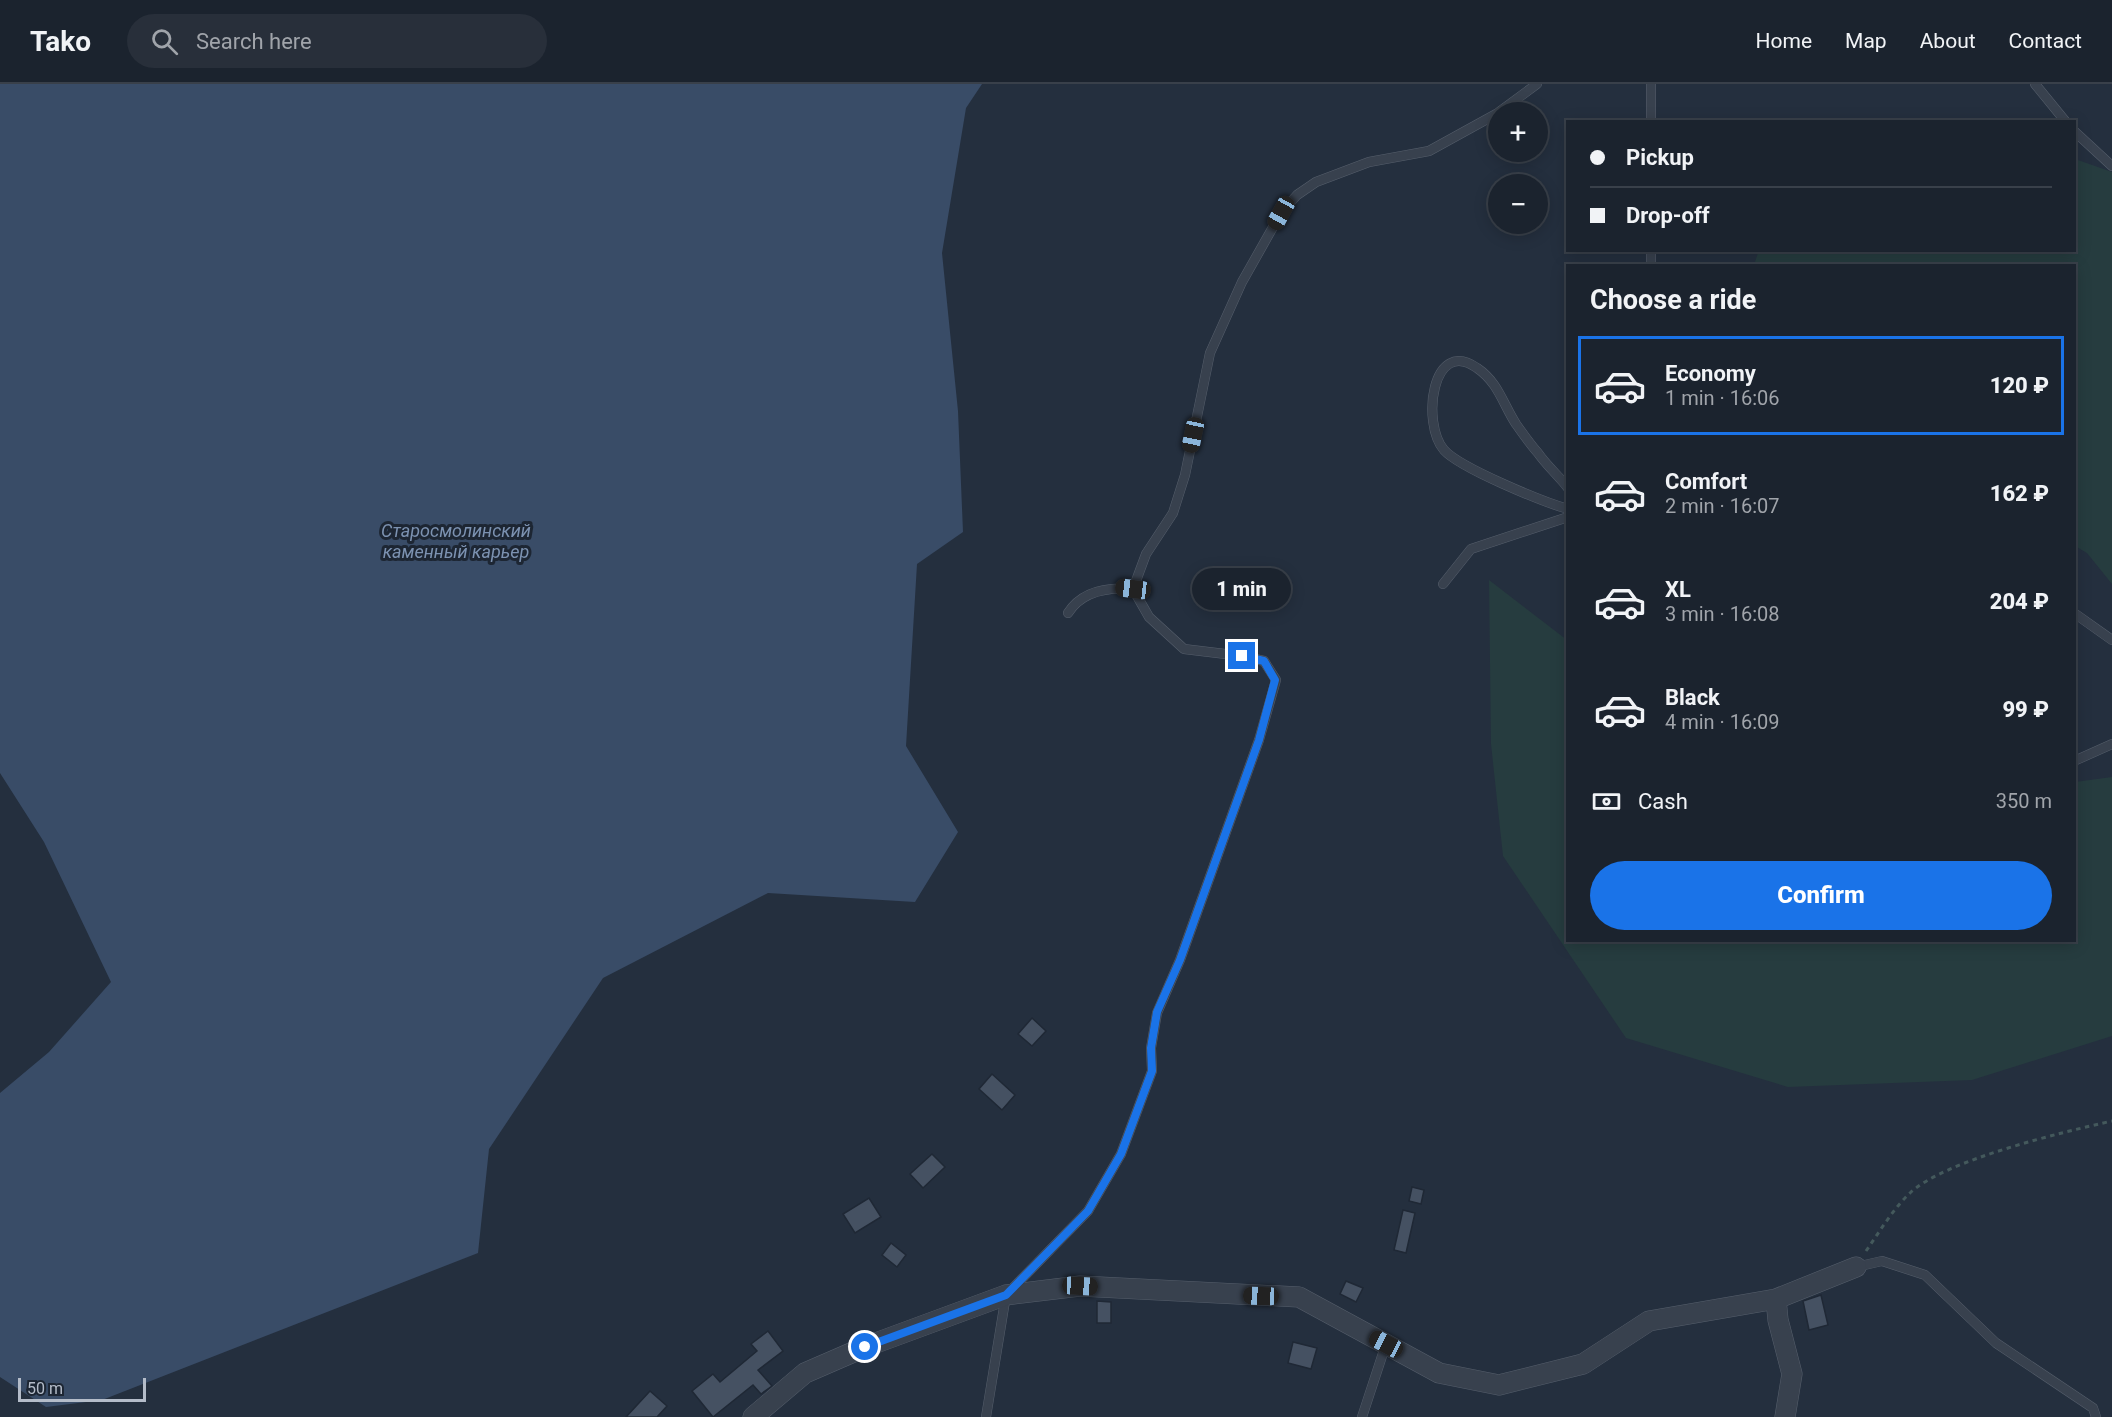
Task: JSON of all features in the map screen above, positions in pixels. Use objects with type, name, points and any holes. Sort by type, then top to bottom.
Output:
[{"type":"street","points":[[753,1417],[805,1373],[865,1347],[1006,1295],[1080,1286],[1299,1297],[1439,1372],[1499,1385],[1583,1364],[1649,1322],[1776,1299],[1856,1267]]},
{"type":"street","points":[[1776,1299],[1778,1320],[1792,1374],[1785,1417]]},
{"type":"lane","points":[[1513,102],[1537,84]]},
{"type":"lane","points":[[1651,84],[1651,120]]},
{"type":"lane","points":[[2036,84],[2064,120]]},
{"type":"lane","points":[[1133,589],[1146,554],[1173,513],[1185,475],[1210,353],[1242,282],[1281,213],[1297,195],[1317,182],[1369,162],[1429,151],[1488,119]]},
{"type":"lane","points":[[2076,133],[2112,166]]},
{"type":"lane","points":[[1566,486],[1549,469],[1515,423],[1494,383],[1476,367],[1466,363],[1455,363],[1445,367],[1433,385],[1430,419],[1443,449],[1459,462],[1566,508]]},
{"type":"lane","points":[[1443,584],[1471,549],[1566,518]]},
{"type":"lane","points":[[1068,613],[1073,605],[1098,590],[1116,587],[1133,589]]},
{"type":"lane","points":[[986,1417],[1006,1295],[1088,1211],[1121,1154],[1152,1071],[1151,1048],[1157,1012],[1180,960],[1255,751],[1275,680],[1264,661],[1184,649],[1149,616],[1133,589]]},
{"type":"lane","points":[[2076,614],[2112,640]]},
{"type":"lane","points":[[2076,760],[2112,744]]},
{"type":"lane","points":[[1856,1267],[1882,1261],[1924,1275],[1996,1343],[2093,1408],[2096,1417]]},
{"type":"lane","points":[[1362,1417],[1386,1344]]},
{"type":"path","points":[[1856,1267],[1886,1221],[1910,1193],[1928,1179],[1979,1159],[2074,1129],[2112,1120]]},
{"type":"green space","points":[[2076,159],[2112,172],[2112,584],[2087,553],[2076,547],[2076,264],[1754,264],[1758,252],[2076,252]]},
{"type":"green space","points":[[1489,580],[1566,639],[1566,942],[2076,942],[2076,782],[2112,777],[2112,1036],[1972,1080],[1788,1087],[1626,1038],[1503,856],[1491,744]]},
{"type":"water","name":"Старосмолинский каменный карьер","points":[[0,84],[982,84],[966,108],[942,253],[958,411],[963,532],[917,564],[906,746],[958,832],[915,902],[768,893],[603,978],[489,1149],[478,1253],[102,1400],[46,1407],[0,1377],[0,1093],[49,1052],[111,982],[44,842],[0,773]]},
{"type":"building","points":[[1032,1018],[1046,1031],[1032,1046],[1018,1034]]},
{"type":"building","points":[[992,1074],[1015,1095],[1002,1110],[979,1089]]},
{"type":"building","points":[[932,1154],[945,1167],[923,1188],[910,1174]]},
{"type":"building","points":[[1412,1187],[1424,1190],[1421,1204],[1409,1201]]},
{"type":"building","points":[[869,1198],[881,1217],[855,1233],[843,1214]]},
{"type":"building","points":[[1403,1210],[1415,1213],[1406,1253],[1394,1250]]},
{"type":"building","points":[[891,1243],[906,1255],[897,1267],[882,1255]]},
{"type":"building","points":[[1346,1281],[1363,1288],[1356,1302],[1340,1294]]},
{"type":"building","points":[[1821,1295],[1828,1325],[1809,1330],[1803,1301]]},
{"type":"building","points":[[1097,1301],[1111,1302],[1111,1323],[1097,1323]]},
{"type":"building","points":[[768,1331],[783,1351],[758,1370],[772,1386],[761,1394],[753,1385],[713,1417],[692,1391],[713,1374],[720,1382],[757,1351],[751,1344]]},
{"type":"building","points":[[1293,1342],[1317,1348],[1311,1369],[1288,1363]]},
{"type":"building","points":[[650,1391],[667,1406],[657,1417],[626,1417]]},
{"type":"route","points":[[865,1347],[1006,1295],[1088,1211],[1121,1154],[1152,1071],[1151,1048],[1157,1012],[1180,960],[1259,740],[1275,680],[1264,661],[1242,656]]}]
